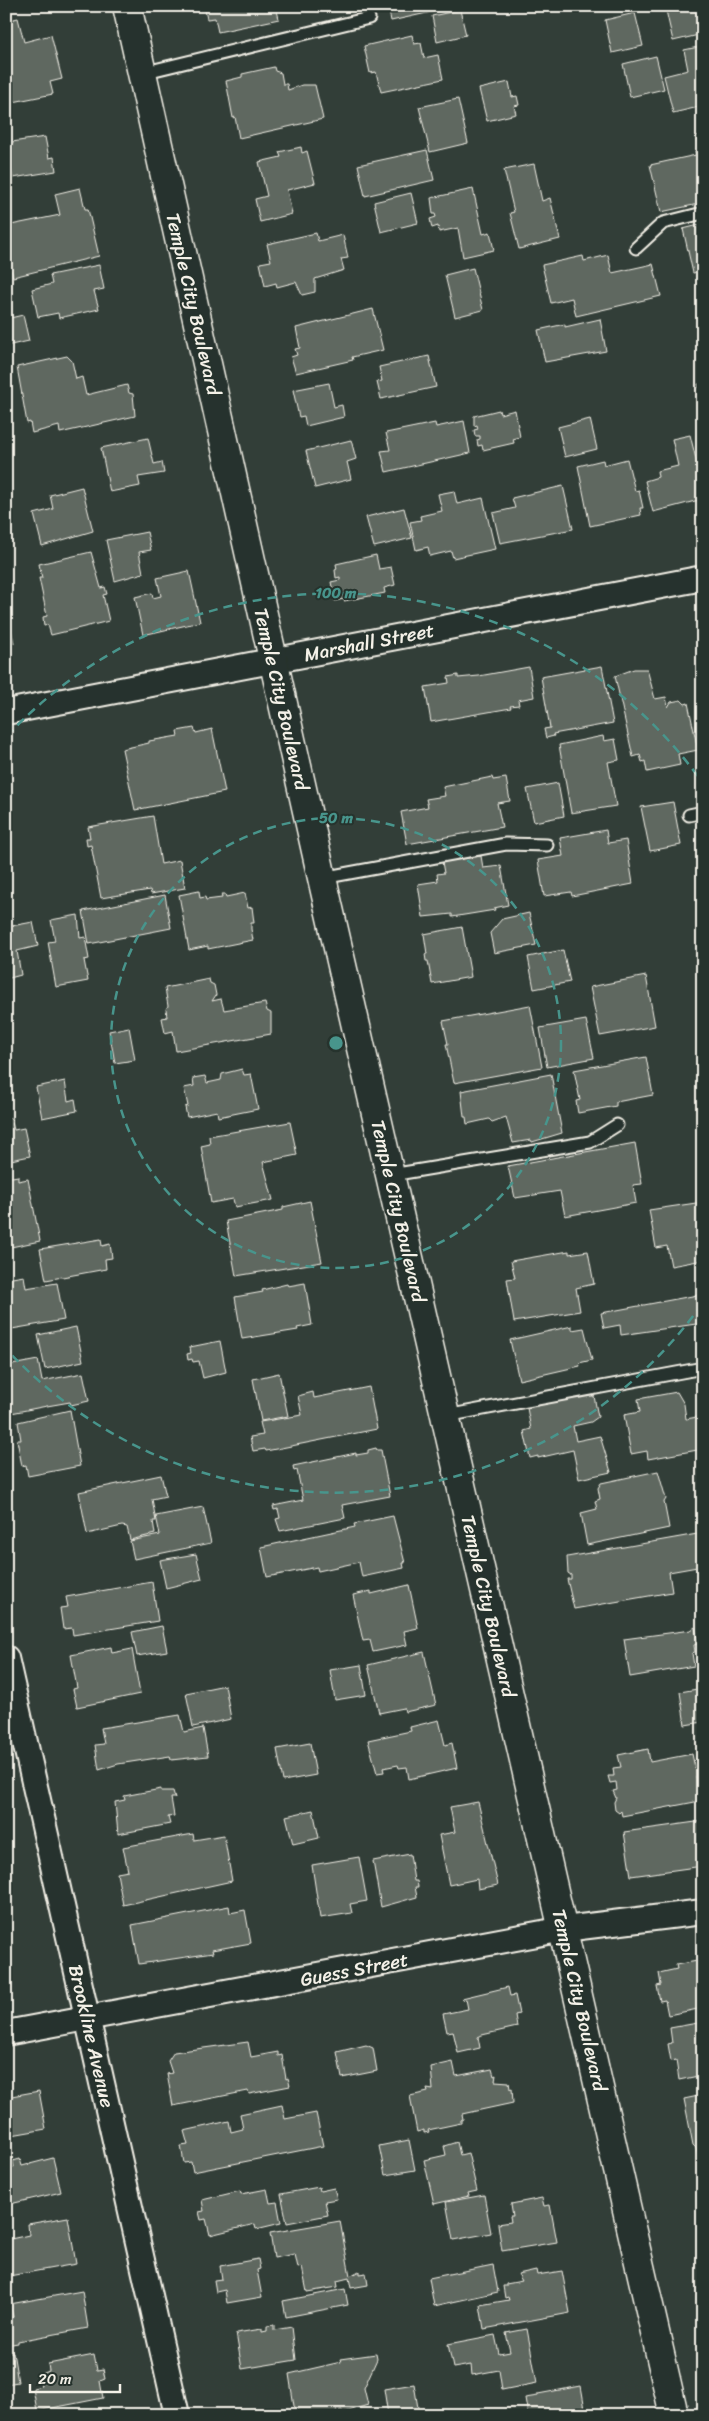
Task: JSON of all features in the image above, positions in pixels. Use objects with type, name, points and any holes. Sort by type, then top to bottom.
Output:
[{"type":"main road","name":"Temple City Boulevard","points":[[127,6],[322,878],[674,2415]]},
{"type":"street","name":"Marshall Street","points":[[6,712],[703,578]]},
{"type":"street","name":"Brookline Avenue","points":[[6,1658],[177,2415]]},
{"type":"street","name":"Guess Street","points":[[6,2033],[564,1929],[703,1912]]},
{"type":"lane","points":[[142,73],[369,18]]},
{"type":"lane","points":[[636,248],[663,223],[703,213]]},
{"type":"lane","points":[[689,815],[703,812]]},
{"type":"lane","points":[[322,878],[506,844],[547,845]]},
{"type":"lane","points":[[391,1175],[590,1142],[617,1125]]},
{"type":"lane","points":[[446,1416],[703,1368]]},
{"type":"building","points":[[204,6],[276,6],[279,19],[218,32],[215,18],[207,19]]},
{"type":"building","points":[[388,6],[434,6],[436,11],[391,21]]},
{"type":"building","points":[[665,6],[703,6],[703,34],[673,41]]},
{"type":"building","points":[[460,10],[466,35],[437,42],[432,16]]},
{"type":"building","points":[[635,13],[643,46],[612,53],[605,20]]},
{"type":"building","points":[[18,18],[24,42],[51,35],[62,79],[50,82],[53,94],[8,103],[6,21]]},
{"type":"building","points":[[412,35],[414,44],[421,43],[424,58],[438,55],[443,79],[381,92],[376,72],[370,73],[364,46]]},
{"type":"building","points":[[703,46],[703,106],[673,113],[664,76],[688,70],[684,50]]},
{"type":"building","points":[[656,56],[664,89],[630,97],[623,64]]},
{"type":"building","points":[[274,67],[275,71],[281,73],[283,84],[287,84],[288,90],[302,85],[315,85],[323,119],[239,138],[226,81],[242,77],[242,74]]},
{"type":"building","points":[[509,82],[512,97],[517,96],[519,105],[514,106],[516,114],[487,121],[479,89]]},
{"type":"building","points":[[458,99],[468,143],[430,152],[419,107]]},
{"type":"building","points":[[10,134],[12,142],[45,137],[49,158],[54,157],[56,171],[13,178],[11,167],[6,168],[6,135]]},
{"type":"building","points":[[703,134],[703,203],[661,212],[650,165],[696,155],[695,151],[699,150],[696,136]]},
{"type":"building","points":[[301,147],[302,153],[307,151],[315,183],[287,190],[292,214],[260,222],[255,199],[267,196],[259,162],[281,157],[279,152]]},
{"type":"building","points":[[427,150],[434,180],[365,196],[358,165]]},
{"type":"building","points":[[534,164],[542,201],[550,198],[560,239],[519,249],[510,213],[514,212],[504,170]]},
{"type":"building","points":[[80,188],[85,209],[88,209],[99,256],[13,277],[11,270],[6,271],[6,226],[60,215],[55,194]]},
{"type":"building","points":[[473,189],[483,234],[490,232],[494,250],[463,257],[458,228],[439,232],[438,226],[432,228],[430,219],[436,217],[433,214],[431,198]]},
{"type":"building","points":[[411,193],[418,223],[381,232],[374,202]]},
{"type":"building","points":[[703,224],[703,271],[693,273],[683,229]]},
{"type":"building","points":[[316,233],[318,241],[343,235],[348,258],[341,259],[344,270],[315,279],[315,292],[302,295],[296,282],[277,287],[276,283],[265,286],[260,263],[271,261],[267,244]]},
{"type":"building","points":[[608,255],[612,273],[653,264],[661,296],[576,316],[572,298],[551,303],[542,265],[583,256],[584,261]]},
{"type":"building","points":[[99,265],[104,289],[94,291],[99,309],[59,318],[58,313],[38,317],[32,289],[52,284],[50,275]]},
{"type":"building","points":[[473,268],[483,310],[455,317],[445,275]]},
{"type":"building","points":[[373,309],[383,350],[352,357],[353,360],[296,373],[291,357],[297,355],[295,349],[300,348],[296,328]]},
{"type":"building","points":[[23,315],[29,341],[6,346],[6,319]]},
{"type":"building","points":[[600,319],[606,351],[545,362],[538,330],[565,324],[565,327]]},
{"type":"building","points":[[67,356],[72,361],[76,379],[82,377],[86,395],[127,385],[129,393],[133,394],[135,416],[60,433],[59,426],[32,433],[30,422],[27,423],[17,367]]},
{"type":"building","points":[[429,356],[436,387],[381,399],[377,382],[382,381],[379,367]]},
{"type":"building","points":[[329,383],[334,407],[342,405],[344,417],[306,426],[304,416],[299,417],[293,390]]},
{"type":"building","points":[[698,384],[703,384],[703,406]]},
{"type":"building","points":[[499,410],[500,414],[515,410],[520,437],[513,439],[514,443],[483,450],[482,445],[478,446],[477,440],[480,439],[480,436],[475,436],[474,430],[478,429],[477,425],[474,426],[474,416]]},
{"type":"building","points":[[590,419],[597,449],[565,457],[558,427]]},
{"type":"building","points":[[464,421],[470,453],[386,472],[381,451],[390,450],[386,433],[435,423],[436,427]]},
{"type":"building","points":[[690,435],[703,487],[703,499],[653,512],[645,481],[658,477],[657,471],[678,466],[672,439]]},
{"type":"building","points":[[148,438],[154,464],[162,462],[164,473],[138,477],[140,486],[110,492],[101,448]]},
{"type":"building","points":[[351,440],[356,459],[347,462],[351,479],[315,488],[306,451]]},
{"type":"building","points":[[627,459],[635,491],[639,490],[643,508],[640,508],[641,515],[590,526],[578,466],[603,460],[604,465]]},
{"type":"building","points":[[563,486],[573,529],[500,543],[493,513],[515,508],[512,498]]},
{"type":"building","points":[[82,487],[93,531],[42,546],[34,514],[53,509],[50,495]]},
{"type":"building","points":[[454,491],[457,504],[483,498],[495,549],[453,558],[451,551],[430,556],[428,547],[416,550],[410,522],[421,520],[420,516],[442,511],[438,494]]},
{"type":"building","points":[[404,508],[412,538],[374,547],[366,517]]},
{"type":"building","points":[[147,532],[151,550],[139,552],[143,573],[115,581],[106,540]]},
{"type":"building","points":[[91,552],[101,588],[105,587],[107,594],[103,595],[109,621],[51,635],[48,625],[44,626],[43,617],[47,616],[39,578],[42,578],[39,564]]},
{"type":"building","points":[[376,555],[379,569],[391,567],[395,585],[384,588],[385,593],[335,601],[331,582],[340,580],[340,577],[336,578],[336,564]]},
{"type":"building","points":[[189,571],[200,622],[143,635],[135,597],[152,593],[153,598],[161,596],[157,578]]},
{"type":"building","points":[[6,604],[14,643],[6,644]]},
{"type":"building","points":[[602,666],[613,723],[553,734],[554,736],[546,738],[544,729],[550,728],[541,677]]},
{"type":"building","points":[[529,667],[534,697],[518,700],[519,705],[510,706],[511,708],[431,722],[425,687],[449,683],[448,677],[458,675],[458,678],[479,676]]},
{"type":"building","points":[[634,669],[647,669],[655,699],[666,697],[668,707],[671,702],[681,700],[685,704],[688,703],[698,750],[678,754],[680,765],[647,772],[645,761],[642,762],[640,755],[633,757],[615,676]]},
{"type":"building","points":[[194,728],[196,733],[212,729],[225,792],[135,810],[122,749],[149,743],[149,741],[178,736],[177,731]]},
{"type":"building","points":[[603,736],[604,741],[615,739],[619,760],[608,762],[616,806],[571,813],[559,745]]},
{"type":"building","points":[[492,777],[493,780],[506,778],[510,801],[497,803],[502,827],[407,844],[401,812],[428,807],[426,799],[445,796],[443,787]]},
{"type":"building","points":[[558,783],[564,816],[534,822],[527,789]]},
{"type":"building","points":[[673,802],[681,845],[650,851],[641,807]]},
{"type":"building","points":[[153,816],[161,864],[180,860],[185,888],[151,894],[150,890],[101,898],[91,845],[87,846],[86,838],[90,838],[88,827]]},
{"type":"building","points":[[606,830],[608,843],[626,840],[633,884],[572,896],[571,892],[544,896],[538,860],[563,856],[560,838]]},
{"type":"building","points":[[481,856],[483,868],[501,866],[508,905],[494,908],[495,910],[452,917],[452,914],[423,917],[418,884],[438,881],[437,874],[444,873],[442,862]]},
{"type":"building","points":[[199,891],[200,898],[205,897],[206,900],[222,898],[221,894],[225,894],[226,897],[245,893],[248,908],[252,907],[254,923],[251,923],[251,929],[253,940],[208,949],[208,946],[189,950],[179,895]]},
{"type":"building","points":[[165,895],[171,928],[89,944],[83,911]]},
{"type":"building","points":[[529,913],[536,945],[494,953],[490,933],[502,919]]},
{"type":"building","points":[[78,915],[80,938],[85,937],[89,959],[84,960],[88,981],[56,987],[48,942],[55,941],[51,920]]},
{"type":"building","points":[[33,922],[38,946],[17,951],[21,975],[6,979],[6,927]]},
{"type":"building","points":[[462,927],[471,977],[432,984],[428,961],[426,961],[425,954],[427,954],[424,934]]},
{"type":"building","points":[[563,950],[570,982],[534,989],[528,957]]},
{"type":"building","points":[[646,976],[655,1026],[600,1036],[590,987]]},
{"type":"building","points":[[209,979],[210,983],[214,985],[216,995],[212,1001],[221,999],[224,1010],[265,1003],[267,1011],[271,1013],[271,1034],[176,1051],[173,1031],[165,1033],[162,1018],[167,1017],[166,1009],[168,1006],[165,988]]},
{"type":"building","points":[[530,1005],[542,1067],[454,1083],[443,1021]]},
{"type":"building","points":[[586,1020],[594,1058],[547,1067],[540,1028]]},
{"type":"building","points":[[129,1027],[135,1060],[115,1063],[109,1031]]},
{"type":"building","points":[[646,1057],[653,1095],[616,1102],[616,1106],[578,1113],[576,1101],[580,1100],[574,1070]]},
{"type":"building","points":[[242,1069],[244,1075],[251,1074],[258,1109],[218,1117],[217,1111],[187,1117],[185,1107],[188,1106],[184,1088],[194,1086],[193,1078],[205,1076],[207,1083],[221,1080],[222,1074]]},
{"type":"building","points":[[551,1074],[562,1133],[532,1142],[531,1140],[513,1143],[506,1117],[492,1122],[489,1119],[467,1124],[466,1117],[464,1117],[461,1091]]},
{"type":"building","points":[[65,1081],[68,1101],[75,1099],[77,1111],[42,1118],[36,1087]]},
{"type":"building","points":[[11,1118],[14,1130],[24,1128],[30,1156],[6,1161],[6,1119]]},
{"type":"building","points":[[290,1122],[297,1155],[263,1162],[273,1200],[235,1207],[233,1199],[211,1203],[201,1146],[210,1144],[209,1136]]},
{"type":"building","points":[[635,1143],[642,1184],[633,1185],[636,1203],[565,1216],[560,1191],[515,1198],[508,1166]]},
{"type":"building","points":[[18,1176],[18,1181],[28,1179],[40,1241],[6,1248],[6,1178]]},
{"type":"building","points":[[310,1201],[322,1262],[236,1276],[226,1221],[283,1210],[283,1207]]},
{"type":"building","points":[[703,1202],[703,1260],[671,1266],[667,1246],[656,1248],[649,1210]]},
{"type":"building","points":[[101,1239],[102,1246],[110,1244],[112,1258],[105,1259],[106,1269],[46,1280],[40,1249]]},
{"type":"building","points":[[569,1251],[569,1254],[588,1251],[594,1284],[576,1288],[580,1311],[514,1322],[507,1279],[515,1278],[511,1261]]},
{"type":"building","points":[[24,1276],[26,1288],[57,1283],[64,1320],[6,1330],[6,1279]]},
{"type":"building","points":[[305,1283],[312,1325],[297,1328],[298,1330],[242,1339],[235,1297],[263,1292],[262,1290],[287,1284],[288,1286]]},
{"type":"building","points":[[703,1294],[703,1323],[621,1335],[620,1325],[604,1328],[601,1313]]},
{"type":"building","points":[[572,1326],[572,1330],[584,1328],[592,1360],[579,1363],[580,1366],[519,1380],[510,1340]]},
{"type":"building","points":[[76,1327],[83,1361],[45,1369],[38,1335]]},
{"type":"building","points":[[220,1341],[226,1372],[203,1378],[199,1361],[193,1362],[192,1359],[188,1360],[187,1354],[191,1353],[190,1347]]},
{"type":"building","points":[[38,1360],[42,1381],[83,1373],[89,1401],[71,1405],[70,1402],[6,1414],[6,1366]]},
{"type":"building","points":[[279,1373],[288,1416],[261,1421],[253,1379]]},
{"type":"building","points":[[369,1387],[377,1429],[266,1451],[265,1449],[253,1451],[250,1437],[263,1435],[260,1422],[302,1415],[298,1396],[313,1392],[314,1398]]},
{"type":"building","points":[[677,1392],[684,1404],[686,1419],[703,1416],[703,1449],[648,1459],[647,1451],[631,1454],[624,1415],[640,1412],[638,1399]]},
{"type":"building","points":[[584,1395],[594,1396],[598,1417],[591,1422],[573,1426],[576,1441],[600,1436],[611,1472],[579,1479],[573,1450],[530,1458],[524,1431],[531,1429],[527,1408]]},
{"type":"building","points":[[70,1410],[80,1466],[28,1476],[26,1465],[22,1466],[17,1440],[21,1440],[18,1422]]},
{"type":"building","points":[[376,1448],[381,1450],[390,1496],[342,1505],[345,1518],[280,1531],[276,1519],[280,1518],[278,1509],[274,1510],[273,1506],[303,1500],[297,1470],[294,1471],[293,1466],[356,1453],[356,1455],[368,1453],[368,1450]]},
{"type":"building","points":[[658,1471],[666,1499],[664,1502],[669,1528],[587,1545],[581,1513],[597,1509],[595,1501],[600,1499],[598,1488],[601,1483]]},
{"type":"building","points":[[161,1475],[166,1496],[152,1499],[156,1521],[153,1521],[155,1534],[130,1540],[127,1527],[122,1526],[87,1534],[79,1492]]},
{"type":"building","points":[[203,1507],[211,1543],[134,1559],[130,1541],[160,1535],[156,1516]]},
{"type":"building","points":[[393,1516],[405,1563],[403,1563],[404,1568],[362,1577],[359,1562],[318,1571],[317,1567],[267,1577],[261,1547],[355,1527],[354,1524]]},
{"type":"building","points":[[703,1533],[703,1566],[669,1572],[672,1592],[574,1609],[567,1579],[571,1579],[571,1575],[568,1573],[567,1557]]},
{"type":"building","points":[[196,1554],[202,1579],[166,1588],[160,1560]]},
{"type":"building","points":[[152,1582],[158,1621],[73,1635],[72,1628],[63,1629],[60,1608],[68,1607],[66,1597]]},
{"type":"building","points":[[409,1585],[418,1628],[404,1631],[407,1645],[373,1652],[370,1640],[363,1641],[353,1595],[371,1591],[371,1594]]},
{"type":"building","points":[[162,1626],[167,1651],[137,1656],[132,1632]]},
{"type":"building","points":[[695,1627],[698,1644],[694,1645],[695,1652],[692,1653],[694,1666],[630,1677],[624,1639],[691,1630]]},
{"type":"building","points":[[111,1647],[112,1653],[132,1649],[140,1694],[77,1707],[73,1689],[77,1688],[71,1655]]},
{"type":"building","points":[[424,1652],[436,1705],[405,1712],[404,1708],[379,1713],[368,1665]]},
{"type":"building","points":[[361,1665],[366,1695],[335,1700],[330,1670]]},
{"type":"building","points":[[225,1685],[231,1719],[193,1727],[186,1693]]},
{"type":"building","points":[[703,1688],[703,1722],[685,1725],[680,1692]]},
{"type":"building","points":[[180,1715],[184,1732],[203,1728],[208,1756],[171,1760],[170,1756],[118,1764],[99,1770],[95,1745],[104,1744],[101,1728]]},
{"type":"building","points":[[439,1720],[445,1745],[452,1743],[457,1768],[409,1779],[407,1767],[399,1768],[398,1765],[383,1768],[384,1772],[377,1773],[368,1740],[411,1731],[410,1727]]},
{"type":"building","points":[[310,1743],[316,1775],[283,1781],[277,1749]]},
{"type":"building","points":[[648,1749],[650,1762],[692,1754],[695,1768],[701,1767],[702,1775],[696,1776],[700,1801],[622,1816],[621,1811],[619,1813],[615,1810],[614,1802],[616,1798],[613,1791],[617,1790],[616,1782],[610,1783],[608,1776],[614,1776],[613,1768],[621,1767],[618,1755]]},
{"type":"building","points":[[161,1789],[161,1791],[173,1791],[175,1798],[171,1798],[174,1816],[168,1817],[170,1824],[118,1834],[115,1802],[125,1800],[124,1796]]},
{"type":"building","points":[[478,1802],[498,1885],[478,1889],[477,1879],[449,1885],[439,1835],[455,1832],[450,1807]]},
{"type":"building","points":[[313,1810],[319,1838],[293,1844],[286,1816]]},
{"type":"building","points":[[703,1821],[703,1866],[631,1876],[624,1832]]},
{"type":"building","points":[[193,1834],[194,1840],[224,1835],[232,1881],[123,1905],[117,1873],[128,1871],[123,1847]]},
{"type":"building","points":[[410,1854],[414,1881],[417,1881],[418,1887],[415,1887],[417,1897],[381,1907],[373,1861]]},
{"type":"building","points":[[359,1857],[367,1901],[350,1904],[352,1913],[320,1918],[312,1865]]},
{"type":"building","points":[[229,1906],[230,1913],[245,1910],[251,1943],[212,1950],[213,1953],[139,1964],[132,1925]]},
{"type":"building","points":[[697,1961],[697,1964],[700,1963],[702,1973],[698,1973],[703,2008],[668,2015],[665,2000],[660,2001],[657,1986],[661,1985],[659,1973],[677,1969],[676,1965]]},
{"type":"building","points":[[508,1987],[510,1996],[515,1995],[519,2014],[515,2015],[517,2027],[482,2035],[478,2037],[480,2048],[458,2053],[453,2031],[447,2032],[443,2014],[468,2009],[466,1999],[463,2000],[462,1998]]},
{"type":"building","points":[[703,2022],[703,2075],[679,2080],[676,2060],[671,2061],[668,2044],[672,2043],[670,2028]]},
{"type":"building","points":[[248,2042],[251,2057],[278,2052],[278,2056],[282,2055],[286,2079],[288,2078],[290,2086],[249,2094],[248,2091],[173,2106],[167,2074],[172,2073],[168,2061],[174,2052]]},
{"type":"building","points":[[366,2045],[373,2048],[377,2071],[342,2078],[337,2052]]},
{"type":"building","points":[[453,2062],[456,2076],[492,2069],[494,2076],[496,2075],[495,2081],[509,2082],[510,2089],[512,2088],[513,2103],[462,2114],[463,2119],[461,2123],[428,2130],[429,2132],[424,2133],[424,2130],[417,2132],[410,2096],[428,2092],[427,2089],[433,2090],[431,2067]]},
{"type":"building","points":[[39,2091],[46,2129],[6,2136],[6,2097]]},
{"type":"building","points":[[703,2095],[702,2177],[696,2148],[693,2145],[684,2099]]},
{"type":"building","points":[[282,2105],[285,2119],[316,2113],[323,2146],[193,2172],[191,2162],[184,2163],[181,2146],[188,2145],[184,2131],[229,2121],[231,2132],[243,2129],[240,2114]]},
{"type":"building","points":[[409,2140],[415,2170],[385,2175],[379,2146]]},
{"type":"building","points":[[457,2142],[460,2155],[468,2153],[477,2191],[468,2193],[469,2196],[434,2204],[424,2160],[446,2155],[444,2146]]},
{"type":"building","points":[[53,2158],[61,2192],[6,2205],[6,2160],[9,2168],[14,2167],[13,2161],[20,2159],[22,2166]]},
{"type":"building","points":[[319,2187],[320,2191],[334,2188],[337,2199],[325,2201],[328,2215],[287,2223],[281,2194]]},
{"type":"building","points":[[267,2189],[270,2203],[277,2202],[281,2223],[256,2229],[255,2224],[210,2235],[206,2219],[201,2220],[199,2212],[204,2211],[202,2200],[240,2191],[241,2194]]},
{"type":"building","points":[[484,2195],[491,2233],[453,2240],[446,2202]]},
{"type":"building","points":[[542,2198],[544,2206],[550,2205],[557,2242],[502,2251],[498,2224],[511,2222],[510,2216],[513,2216],[511,2204]]},
{"type":"building","points":[[68,2217],[76,2264],[9,2276],[6,2240],[29,2235],[28,2224]]},
{"type":"building","points":[[340,2221],[350,2276],[359,2271],[359,2274],[366,2273],[368,2285],[351,2288],[349,2278],[337,2281],[338,2287],[307,2292],[302,2267],[298,2268],[295,2254],[274,2258],[270,2233]]},
{"type":"building","points":[[258,2259],[260,2269],[257,2270],[262,2297],[227,2303],[225,2290],[216,2292],[214,2280],[222,2279],[220,2266]]},
{"type":"building","points":[[493,2265],[498,2292],[434,2306],[429,2278]]},
{"type":"building","points":[[536,2270],[537,2275],[562,2271],[570,2313],[484,2329],[480,2305],[509,2300],[508,2297],[505,2298],[503,2286],[522,2281],[518,2274]]},
{"type":"building","points":[[345,2289],[348,2305],[286,2317],[283,2301]]},
{"type":"building","points":[[82,2291],[88,2328],[6,2345],[6,2319],[13,2317],[10,2304]]},
{"type":"building","points":[[274,2325],[274,2330],[292,2327],[296,2360],[242,2369],[236,2333],[262,2329],[262,2332],[267,2331],[267,2326]]},
{"type":"building","points":[[527,2329],[537,2383],[502,2390],[499,2370],[472,2375],[471,2365],[453,2368],[448,2344],[495,2335],[499,2354],[510,2352],[506,2333]]},
{"type":"building","points":[[13,2352],[18,2382],[6,2384],[6,2353]]},
{"type":"building","points":[[376,2354],[377,2359],[364,2388],[368,2405],[342,2413],[342,2410],[336,2411],[337,2413],[330,2415],[303,2415],[294,2406],[289,2374],[341,2362],[340,2359]]},
{"type":"building","points":[[94,2355],[97,2370],[103,2369],[105,2379],[100,2381],[103,2398],[37,2411],[33,2388],[41,2386],[39,2375],[49,2371],[48,2364]]},
{"type":"building","points":[[414,2384],[419,2414],[388,2415],[384,2389]]},
{"type":"building","points":[[581,2386],[586,2415],[528,2415],[525,2398]]}]
